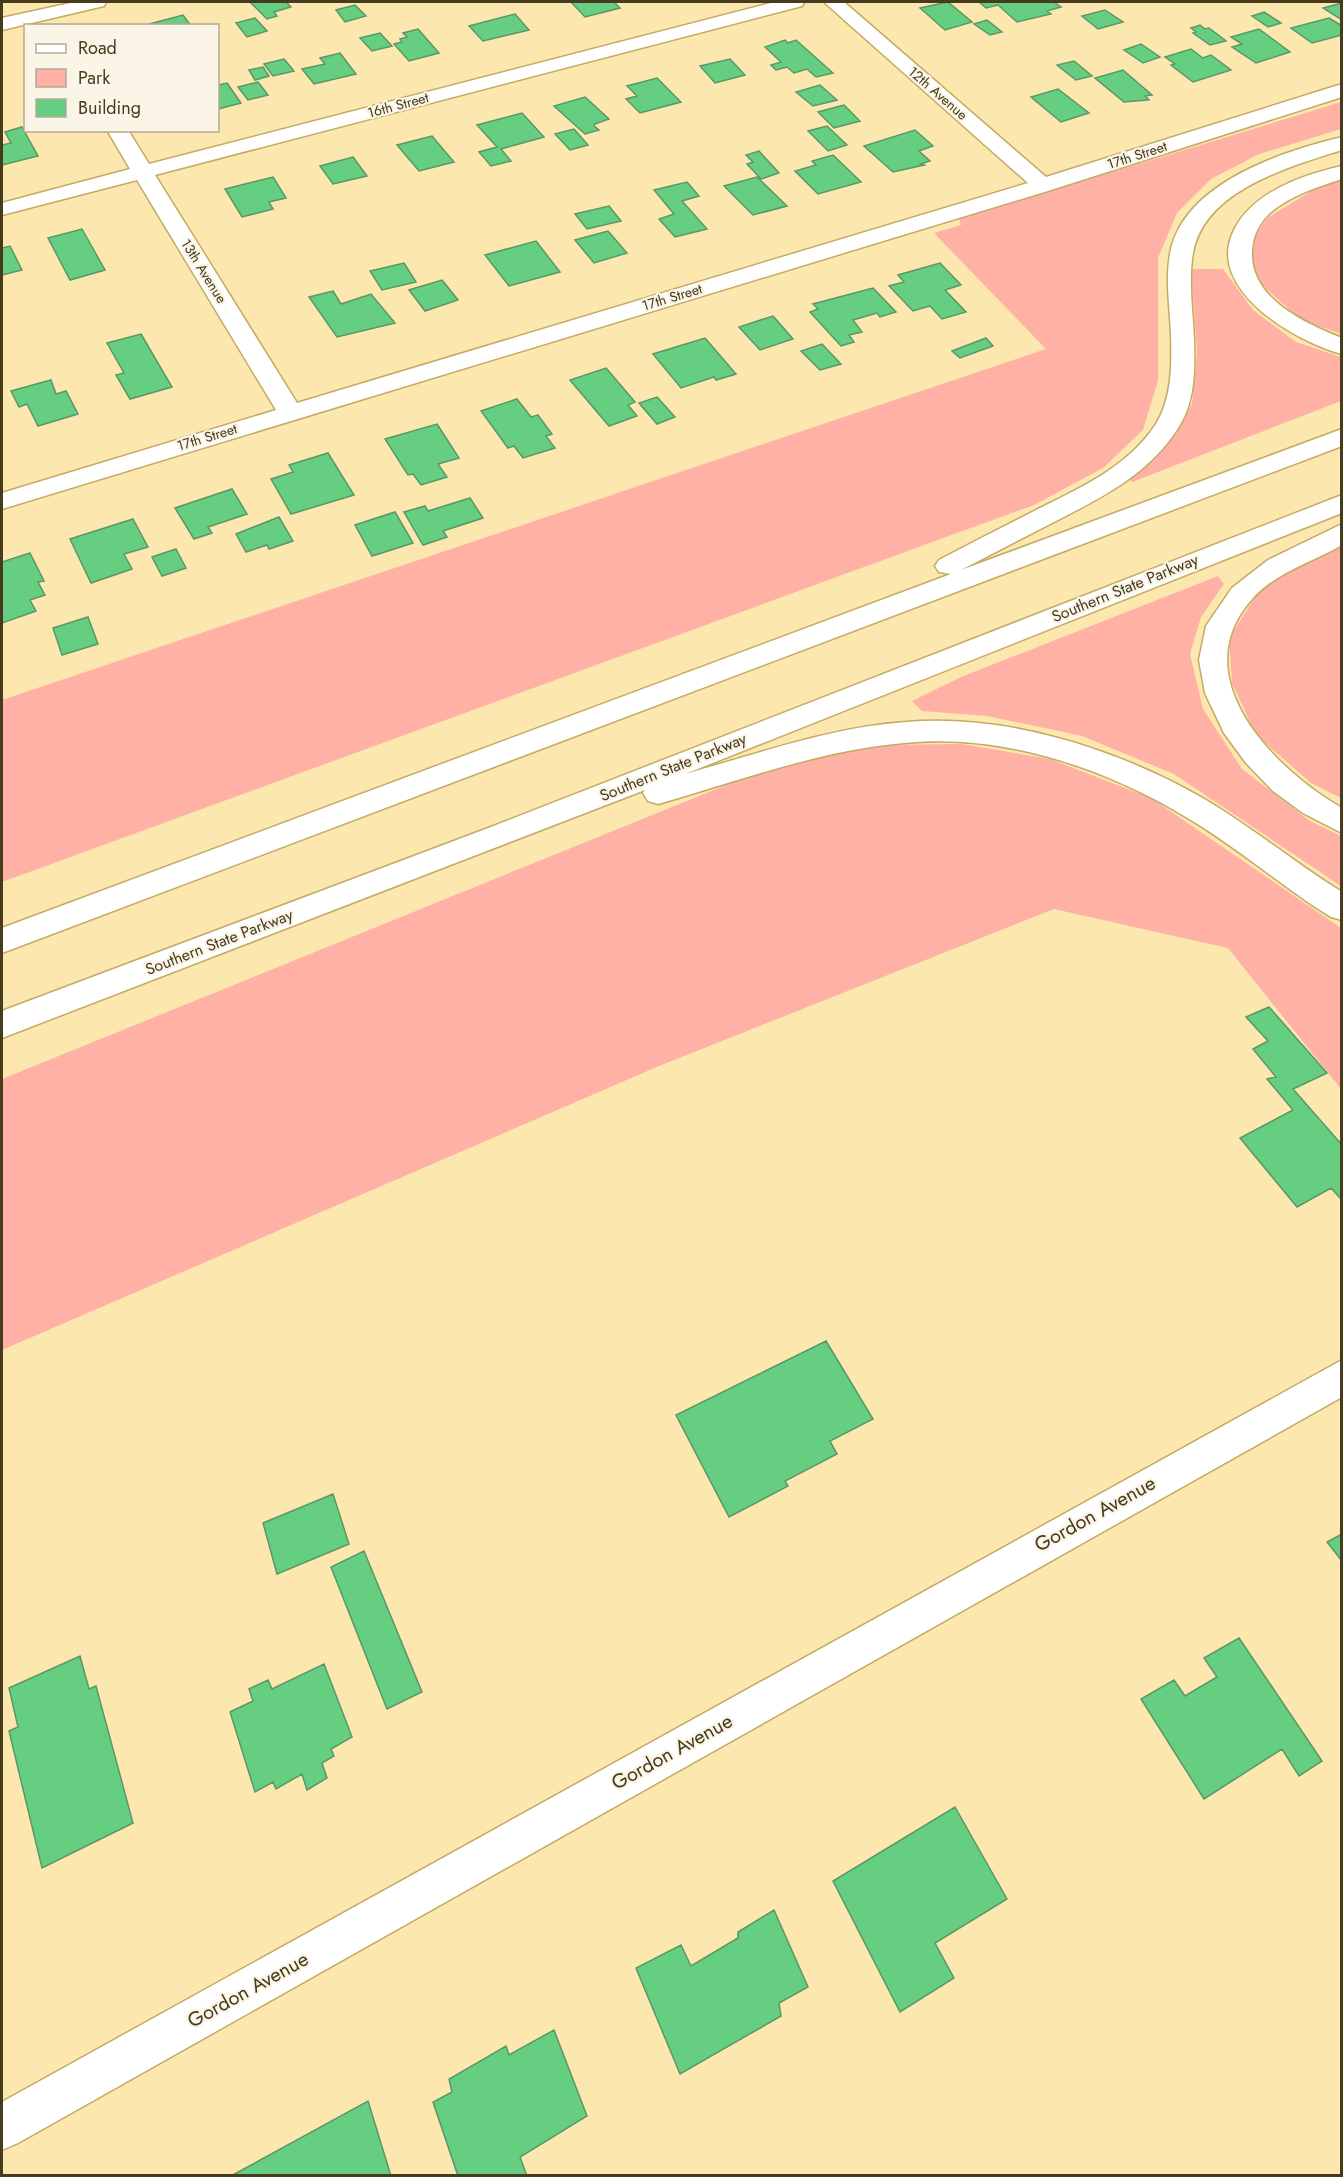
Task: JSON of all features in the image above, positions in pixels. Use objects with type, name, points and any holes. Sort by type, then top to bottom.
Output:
[{"type":"main road","points":[[2,24],[97,2]]},
{"type":"main road","name":"16th Street","points":[[2,209],[795,2]]},
{"type":"main road","name":"12th Avenue","points":[[833,2],[1043,185]]},
{"type":"main road","name":"17th Street","points":[[2,501],[290,411],[1043,185],[1341,90]]},
{"type":"main road","name":"13th Avenue","points":[[118,132],[290,411]]},
{"type":"main road","points":[[830,629],[1036,519],[1089,495],[1140,459],[1167,429],[1182,389],[1184,360],[1181,256],[1188,232],[1215,200],[1251,176],[1283,162],[1341,143]]},
{"type":"main road","points":[[1341,172],[1303,184],[1257,211],[1242,233],[1238,255],[1244,278],[1262,301],[1310,335],[1341,347]]},
{"type":"main road","points":[[2,941],[1341,436]]},
{"type":"main road","name":"Southern State Parkway","points":[[2,1025],[502,835],[1341,503]]},
{"type":"main road","points":[[1341,533],[1268,570],[1240,595],[1218,631],[1215,665],[1216,683],[1229,720],[1259,760],[1303,799],[1341,822]]},
{"type":"main road","points":[[502,835],[829,746],[906,732],[958,734],[1010,740],[1066,752],[1150,783],[1197,809],[1341,908]]},
{"type":"main road","name":"Gordon Avenue","points":[[2,2127],[1341,1377]]},
{"type":"green space","points":[[1341,102],[1341,129],[1259,154],[1211,179],[1177,213],[1158,258],[1158,380],[1143,430],[1103,468],[1034,505],[2,882],[2,700],[1046,349],[934,233],[961,225],[959,219]]},
{"type":"green space","points":[[1341,181],[1341,334],[1300,319],[1259,282],[1248,245],[1267,218],[1323,184]]},
{"type":"green space","points":[[1191,269],[1223,269],[1253,310],[1296,342],[1341,357],[1341,401],[1132,482],[1127,476],[1164,447],[1192,404],[1197,352]]},
{"type":"green space","points":[[1341,543],[1341,798],[1311,783],[1256,735],[1232,683],[1229,638],[1258,592],[1286,566]]},
{"type":"green space","points":[[1218,576],[1224,584],[1201,617],[1190,654],[1203,709],[1242,769],[1310,821],[1341,836],[1341,886],[1174,774],[1082,736],[987,716],[922,711],[912,701],[961,677]]},
{"type":"green space","points":[[962,744],[1050,759],[1151,798],[1341,928],[1341,1089],[1228,948],[1054,909],[659,1066],[2,1350],[2,1079],[783,762],[871,745]]},
{"type":"building","points":[[250,2],[286,2],[291,7],[274,12],[277,16],[267,19]]},
{"type":"building","points":[[571,2],[614,2],[620,8],[585,17]]},
{"type":"building","points":[[948,2],[972,22],[945,30],[920,8]]},
{"type":"building","points":[[979,2],[1054,2],[1061,7],[1047,11],[1051,14],[1017,22],[998,5],[986,8]]},
{"type":"building","points":[[1342,3],[1342,20],[1323,8]]},
{"type":"building","points":[[355,5],[366,16],[345,22],[336,10]]},
{"type":"building","points":[[1105,10],[1123,22],[1098,29],[1082,16]]},
{"type":"building","points":[[1264,12],[1281,23],[1268,27],[1252,16]]},
{"type":"building","points":[[515,14],[529,30],[483,41],[469,26]]},
{"type":"building","points":[[183,15],[190,24],[149,24]]},
{"type":"building","points":[[255,18],[267,31],[247,37],[236,23]]},
{"type":"building","points":[[1329,18],[1342,26],[1342,35],[1312,43],[1291,28]]},
{"type":"building","points":[[987,20],[1002,32],[990,35],[974,24]]},
{"type":"building","points":[[1200,25],[1205,29],[1209,28],[1226,41],[1210,45],[1193,33],[1196,32],[1191,28]]},
{"type":"building","points":[[418,29],[439,53],[409,61],[394,44],[402,42],[400,39],[407,37],[403,33]]},
{"type":"building","points":[[1259,29],[1290,52],[1256,63],[1232,47],[1242,44],[1231,37]]},
{"type":"building","points":[[380,33],[392,46],[372,51],[360,38]]},
{"type":"building","points":[[785,40],[788,43],[796,40],[833,73],[816,77],[807,69],[794,73],[787,67],[776,70],[771,65],[781,62],[765,47]]},
{"type":"building","points":[[1141,44],[1160,57],[1143,63],[1124,50]]},
{"type":"building","points":[[1191,49],[1203,58],[1211,55],[1231,70],[1193,82],[1171,65],[1175,64],[1165,57]]},
{"type":"building","points":[[340,53],[356,74],[314,84],[302,69],[325,64],[320,58]]},
{"type":"building","points":[[284,59],[294,71],[273,76],[264,64]]},
{"type":"building","points":[[730,59],[745,75],[715,83],[700,66]]},
{"type":"building","points":[[1074,61],[1092,76],[1076,80],[1057,65]]},
{"type":"building","points":[[263,67],[269,76],[255,80],[249,70]]},
{"type":"building","points":[[1123,70],[1152,95],[1145,96],[1149,100],[1124,102],[1095,78]]},
{"type":"building","points":[[657,78],[681,102],[640,113],[626,99],[637,96],[627,86]]},
{"type":"building","points":[[258,82],[268,95],[248,100],[238,87]]},
{"type":"building","points":[[227,83],[241,103],[219,109],[219,85]]},
{"type":"building","points":[[820,85],[837,100],[813,106],[796,92]]},
{"type":"building","points":[[1058,89],[1089,113],[1061,122],[1031,97]]},
{"type":"building","points":[[585,97],[609,119],[595,124],[594,126],[599,130],[585,134],[554,106]]},
{"type":"building","points":[[844,105],[860,121],[834,128],[818,112]]},
{"type":"building","points":[[522,113],[544,137],[501,149],[511,161],[491,166],[479,152],[497,147],[477,125]]},
{"type":"building","points":[[827,126],[847,145],[828,151],[808,131]]},
{"type":"building","points":[[22,127],[38,156],[2,165],[2,145],[11,143],[5,132]]},
{"type":"building","points":[[574,129],[588,145],[570,150],[555,134]]},
{"type":"building","points":[[915,130],[933,146],[919,151],[930,161],[921,164],[924,165],[893,172],[864,146]]},
{"type":"building","points":[[432,136],[454,162],[419,171],[397,145]]},
{"type":"building","points":[[759,151],[779,173],[761,179],[747,164],[753,162],[746,155]]},
{"type":"building","points":[[833,155],[861,182],[818,194],[795,171],[816,165],[812,161]]},
{"type":"building","points":[[353,157],[367,176],[333,184],[320,166]]},
{"type":"building","points":[[273,177],[286,198],[269,202],[273,209],[242,217],[225,189]]},
{"type":"building","points":[[757,177],[787,206],[753,215],[724,186]]},
{"type":"building","points":[[687,182],[699,196],[682,201],[707,229],[675,237],[659,219],[674,214],[654,190]]},
{"type":"building","points":[[609,206],[621,221],[587,229],[575,214]]},
{"type":"building","points":[[82,229],[105,270],[70,280],[48,238]]},
{"type":"building","points":[[608,231],[627,253],[594,263],[575,240]]},
{"type":"building","points":[[536,241],[560,272],[509,286],[485,255]]},
{"type":"building","points":[[10,246],[22,270],[2,275],[2,248]]},
{"type":"building","points":[[404,263],[416,282],[382,290],[370,271]]},
{"type":"building","points":[[940,263],[961,285],[945,290],[966,312],[942,319],[930,306],[913,311],[889,286],[904,282],[898,275]]},
{"type":"building","points":[[442,280],[458,300],[425,311],[409,290]]},
{"type":"building","points":[[873,288],[896,312],[880,317],[877,313],[853,320],[862,332],[849,335],[854,342],[841,346],[810,312],[818,309],[813,304]]},
{"type":"building","points":[[333,291],[341,304],[371,294],[395,323],[337,337],[309,297]]},
{"type":"building","points":[[773,316],[793,339],[760,350],[739,327]]},
{"type":"building","points":[[141,334],[172,387],[130,399],[116,375],[124,373],[107,343]]},
{"type":"building","points":[[705,338],[736,374],[716,380],[714,377],[681,388],[653,354]]},
{"type":"building","points":[[986,338],[993,346],[960,358],[952,351]]},
{"type":"building","points":[[822,344],[841,364],[820,370],[801,351]]},
{"type":"building","points":[[606,368],[635,402],[628,405],[637,416],[609,426],[570,380]]},
{"type":"building","points":[[51,380],[56,394],[66,391],[78,414],[38,426],[27,404],[19,407],[11,391]]},
{"type":"building","points":[[657,397],[675,417],[657,424],[639,403]]},
{"type":"building","points":[[517,399],[531,417],[538,415],[552,434],[546,436],[555,448],[523,458],[514,446],[508,448],[481,411]]},
{"type":"building","points":[[437,424],[459,458],[438,464],[447,477],[421,485],[413,474],[408,475],[385,439]]},
{"type":"building","points":[[328,453],[354,495],[291,514],[271,479],[293,472],[289,465]]},
{"type":"building","points":[[232,489],[247,514],[208,527],[212,533],[194,539],[175,508]]},
{"type":"building","points":[[470,498],[483,518],[443,531],[447,537],[423,545],[404,512],[425,506],[428,511]]},
{"type":"building","points":[[395,512],[413,543],[372,556],[355,525]]},
{"type":"building","points":[[279,517],[293,541],[269,549],[267,545],[246,552],[236,534]]},
{"type":"building","points":[[133,519],[148,547],[124,554],[132,569],[91,583],[70,539]]},
{"type":"building","points":[[176,549],[186,568],[162,576],[152,557]]},
{"type":"building","points":[[30,553],[44,581],[38,582],[45,595],[30,600],[36,611],[2,623],[2,562]]},
{"type":"building","points":[[88,617],[98,644],[62,655],[53,628]]},
{"type":"building","points":[[1269,1007],[1327,1073],[1293,1089],[1342,1145],[1342,1200],[1331,1188],[1297,1207],[1240,1138],[1293,1110],[1267,1079],[1276,1077],[1253,1049],[1268,1041],[1246,1017]]},
{"type":"building","points":[[826,1341],[873,1419],[830,1441],[837,1454],[785,1481],[788,1486],[729,1517],[676,1415]]},
{"type":"building","points":[[333,1494],[349,1544],[277,1574],[263,1523]]},
{"type":"building","points":[[1342,1534],[1342,1561],[1327,1542]]},
{"type":"building","points":[[364,1551],[422,1692],[387,1709],[331,1567]]},
{"type":"building","points":[[1239,1638],[1322,1761],[1299,1776],[1282,1749],[1204,1799],[1141,1699],[1174,1680],[1185,1696],[1217,1677],[1204,1658]]},
{"type":"building","points":[[80,1656],[89,1689],[96,1686],[133,1823],[42,1868],[9,1731],[18,1727],[9,1688]]},
{"type":"building","points":[[324,1664],[352,1737],[331,1749],[334,1756],[322,1763],[327,1778],[307,1790],[302,1774],[276,1789],[273,1782],[255,1792],[230,1712],[253,1701],[249,1689],[268,1680],[272,1689]]},
{"type":"building","points":[[955,1807],[1007,1899],[935,1943],[954,1978],[900,2012],[833,1881]]},
{"type":"building","points":[[774,1910],[808,1987],[779,2003],[781,2016],[680,2074],[636,1968],[681,1945],[691,1966],[738,1938],[738,1932]]},
{"type":"building","points":[[554,2030],[587,2116],[520,2157],[527,2176],[458,2176],[433,2102],[452,2092],[449,2079],[506,2046],[509,2055]]},
{"type":"building","points":[[368,2101],[391,2176],[231,2176]]}]
